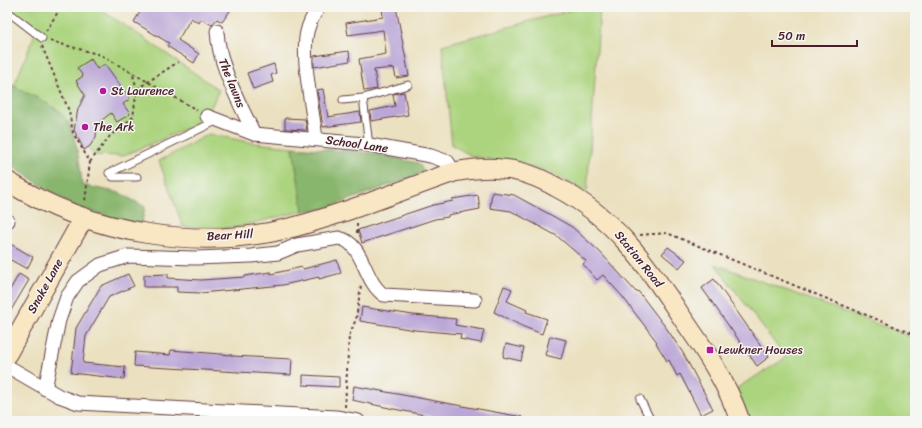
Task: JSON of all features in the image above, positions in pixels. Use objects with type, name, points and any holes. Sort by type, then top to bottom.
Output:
[{"type":"street","name":"School Lane","points":[[319,7],[310,21],[305,41],[306,61],[316,139],[369,145],[444,160],[451,165],[454,172]]},
{"type":"street","name":"The lawns","points":[[218,31],[218,45],[225,69],[254,134]]},
{"type":"street","points":[[213,118],[254,134],[316,139]]},
{"type":"street","name":"Station Road","points":[[454,172],[474,169],[503,169],[525,173],[546,181],[579,200],[609,223],[622,236],[650,270],[714,366],[730,397],[740,421]]},
{"type":"street","name":"Bear Hill","points":[[7,181],[40,200],[83,218],[135,232],[181,237],[295,236],[358,207],[454,172]]},
{"type":"street","name":"Snake Lane","points":[[7,354],[83,218]]},
{"type":"street","points":[[45,389],[59,320],[65,303],[78,281],[92,269],[128,256],[195,258],[278,253],[295,236],[339,238],[350,242],[356,250],[374,286],[388,296],[475,300]]},
{"type":"street","points":[[7,366],[66,400],[78,403],[358,421]]},
{"type":"lane","points":[[7,10],[42,38]]},
{"type":"lane","points":[[343,100],[362,98],[408,85]]},
{"type":"lane","points":[[362,98],[369,145]]},
{"type":"lane","points":[[137,177],[112,177],[109,173],[213,118]]},
{"type":"lane","points":[[640,399],[651,421]]},
{"type":"path","points":[[61,7],[42,38],[43,50],[69,111],[73,133],[90,162]]},
{"type":"path","points":[[42,38],[101,55],[213,118]]},
{"type":"path","points":[[137,89],[150,82],[178,62]]},
{"type":"path","points":[[83,218],[90,162],[110,136],[133,117],[137,89],[132,72]]},
{"type":"path","points":[[356,250],[358,207]]},
{"type":"path","points":[[622,236],[667,233],[915,335]]},
{"type":"path","points":[[338,419],[349,336],[356,319],[364,268]]},
{"type":"green space","points":[[9,7],[96,7],[219,90],[207,116],[192,126],[123,156],[94,155],[58,110],[14,86],[36,31]]},
{"type":"green space","points":[[582,7],[600,7],[587,192],[545,170],[472,156],[452,145],[442,45]]},
{"type":"green space","points":[[7,86],[14,86],[41,100],[52,106],[63,116],[69,124],[76,144],[82,185],[120,193],[145,207],[141,226],[75,207],[7,163]]},
{"type":"green space","points":[[209,134],[254,143],[293,147],[303,211],[233,228],[183,227],[159,161]]},
{"type":"green space","points":[[293,147],[372,153],[418,163],[425,172],[324,209],[303,211]]},
{"type":"green space","points":[[715,264],[915,338],[915,421],[750,421],[737,388],[786,358]]},
{"type":"building","points":[[143,7],[224,7],[230,11],[222,22],[217,19],[212,25],[201,19],[199,23],[191,18],[178,40],[199,54],[194,63],[167,46],[169,43],[134,22]]},
{"type":"building","points":[[382,7],[396,7],[409,76],[396,78],[394,68],[374,70],[377,89],[364,91],[359,59],[386,54],[383,30],[348,35],[346,23],[383,17]]},
{"type":"building","points":[[349,51],[350,61],[314,67],[314,56]]},
{"type":"building","name":"St Laurence","points":[[91,59],[97,69],[105,64],[130,99],[123,104],[130,114],[117,122],[111,113],[102,120],[97,124],[96,137],[90,146],[84,150],[74,130],[78,109],[85,95],[76,81],[83,76],[77,68]]},
{"type":"building","points":[[274,64],[276,73],[271,75],[273,82],[253,89],[247,73]]},
{"type":"building","points":[[323,89],[328,117],[360,112],[361,122],[323,127],[317,90]]},
{"type":"building","points":[[404,92],[408,115],[371,121],[370,111],[395,106],[393,94]]},
{"type":"building","points":[[285,118],[305,119],[307,130],[285,129]]},
{"type":"building","points":[[492,192],[514,195],[549,214],[572,227],[600,252],[636,292],[638,291],[667,329],[683,353],[713,409],[701,415],[680,374],[677,376],[669,360],[667,361],[656,343],[657,342],[622,296],[603,275],[597,280],[583,264],[586,261],[557,236],[511,211],[490,208]]},
{"type":"building","points":[[478,195],[480,209],[448,215],[448,217],[435,219],[362,243],[358,230],[433,205],[453,201],[452,199]]},
{"type":"building","points":[[7,242],[33,257],[27,269],[7,258]]},
{"type":"building","points":[[668,247],[686,260],[679,268],[662,254]]},
{"type":"building","points":[[337,260],[341,273],[319,279],[319,277],[283,285],[201,293],[177,292],[177,287],[144,287],[144,275],[168,274],[168,278],[201,280],[245,277],[271,272],[271,274],[302,267],[303,269]]},
{"type":"building","points":[[19,274],[29,280],[7,317],[7,295]]},
{"type":"building","points":[[128,274],[134,286],[109,297],[86,336],[83,363],[125,367],[124,379],[71,373],[76,328],[101,286]]},
{"type":"building","points":[[714,279],[769,357],[757,366],[702,288]]},
{"type":"building","points":[[504,286],[512,289],[507,301],[527,310],[526,312],[547,319],[542,334],[494,312]]},
{"type":"building","points":[[362,307],[413,315],[456,319],[455,325],[484,330],[481,343],[460,339],[461,334],[415,330],[360,321]]},
{"type":"building","points":[[550,336],[566,340],[561,359],[545,355]]},
{"type":"building","points":[[506,344],[524,348],[521,361],[503,357]]},
{"type":"building","points":[[171,350],[232,356],[292,359],[291,375],[134,366],[135,352],[170,355]]},
{"type":"building","points":[[303,375],[339,377],[339,387],[303,385]]},
{"type":"building","points":[[354,386],[522,417],[521,421],[455,421],[352,400]]},
{"type":"place","name":"St Laurence","points":[[103,91]]},
{"type":"place","name":"The Ark","points":[[85,127]]},
{"type":"place","name":"Lewkner Houses","points":[[710,350]]}]
